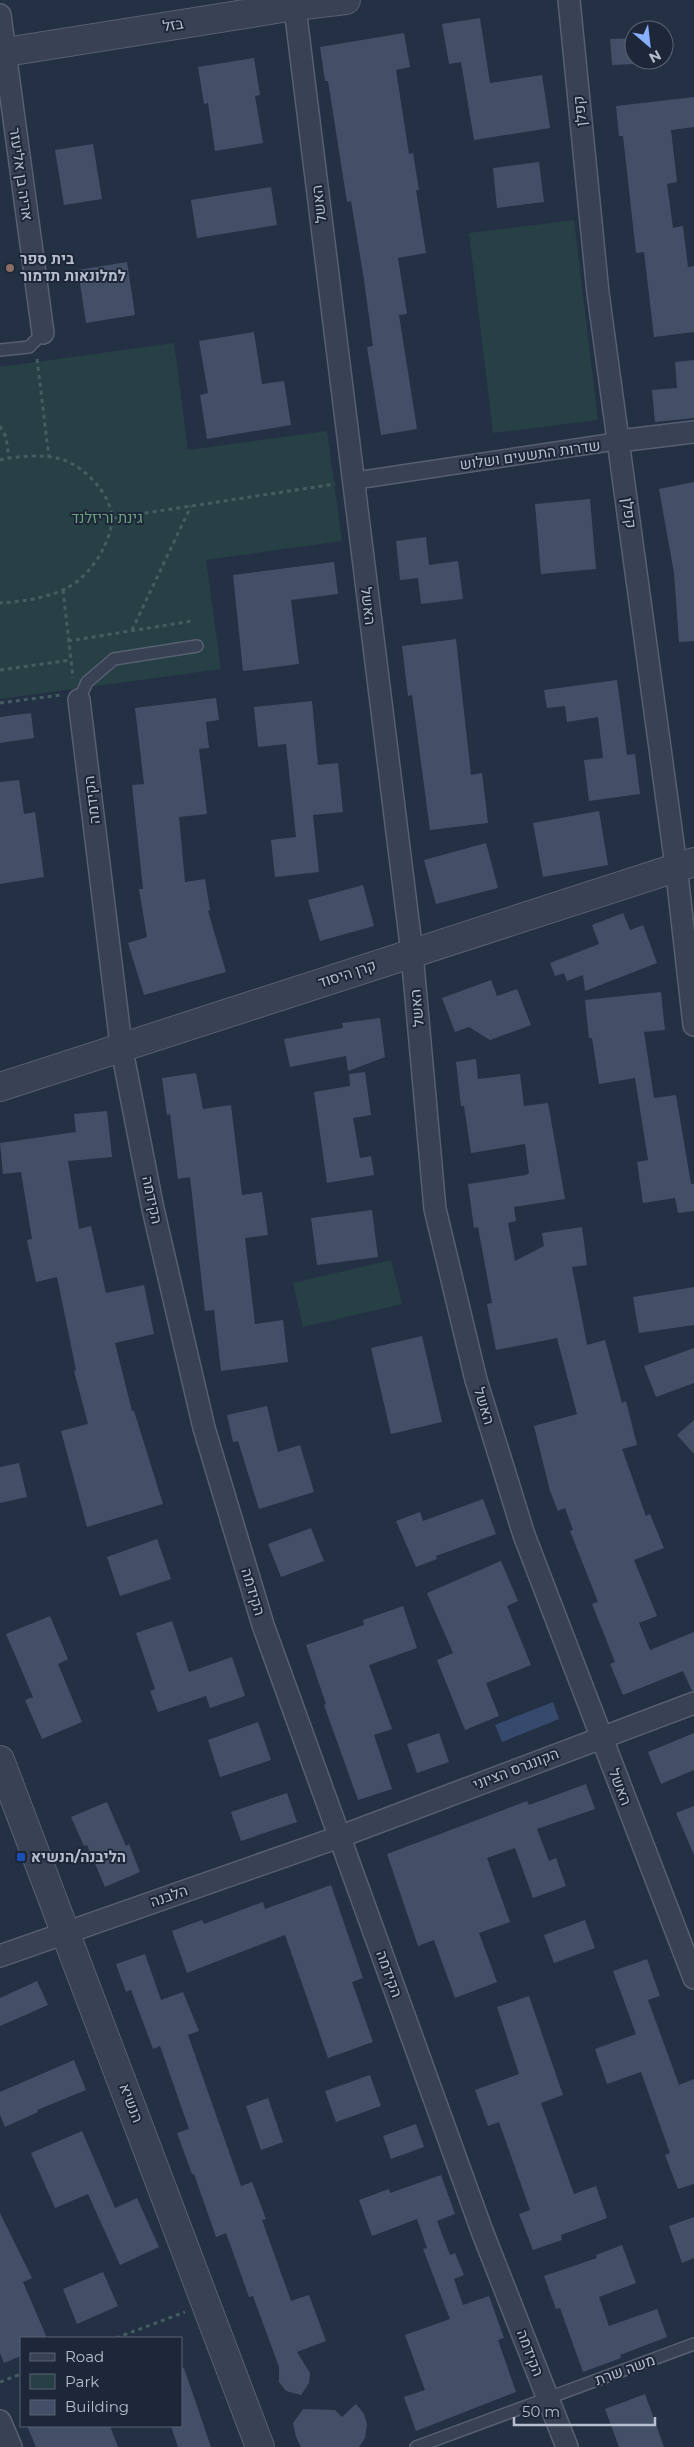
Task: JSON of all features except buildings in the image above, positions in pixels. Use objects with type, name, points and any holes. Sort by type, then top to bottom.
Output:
[{"type":"street","name":"בזל","points":[[2,53],[294,3],[346,0]]},
{"type":"street","name":"קפלן","points":[[568,0],[598,293],[619,441],[685,864],[694,1026]]},
{"type":"street","name":"האשל","points":[[294,3],[359,480],[412,953],[435,1209],[473,1371],[524,1535],[694,1978]]},
{"type":"street","name":"אריה בן אליעזר","points":[[0,15],[2,53],[39,337]]},
{"type":"street","name":"שדרות התשעים ושלוש","points":[[359,480],[619,441],[694,432]]},
{"type":"street","name":"הקידמה","points":[[79,695],[121,1046],[153,1209],[204,1428],[263,1625],[482,2231],[567,2447]]},
{"type":"street","name":"קרן היסוד","points":[[0,1086],[685,864]]},
{"type":"street","name":"הקונגרס הציוני","points":[[339,1837],[694,1703]]},
{"type":"street","name":"הנשיא","points":[[0,1760],[67,1932],[260,2447]]},
{"type":"street","name":"הלבנה","points":[[0,1956],[339,1837]]},
{"type":"street","points":[[0,2421],[11,2447]]},
{"type":"lane","points":[[0,350],[29,347],[39,337]]},
{"type":"lane","points":[[79,695],[92,678],[114,660],[197,646]]},
{"type":"lane","name":"משה שרת","points":[[416,2447],[694,2344]]},
{"type":"path","points":[[39,337],[49,458]]},
{"type":"path","points":[[0,426],[6,437],[9,458]]},
{"type":"path","points":[[0,460],[9,458],[62,459],[92,479],[108,500],[113,518],[107,540],[97,561],[80,579],[63,589],[20,602],[0,603]]},
{"type":"path","points":[[113,518],[359,480]]},
{"type":"path","points":[[132,630],[191,506]]},
{"type":"path","points":[[0,703],[79,695],[68,641],[63,589]]},
{"type":"path","points":[[68,641],[192,621]]},
{"type":"path","points":[[0,670],[71,660]]},
{"type":"path","points":[[119,2337],[206,2304]]},
{"type":"path","points":[[0,2382],[20,2374]]},
{"type":"green space","points":[[574,220],[598,420],[493,433],[469,233]]},
{"type":"green space","name":"גינת וריזלנד","points":[[174,343],[188,450],[327,431],[342,541],[206,560],[221,669],[0,699],[0,367]]},
{"type":"green space","points":[[391,1260],[402,1304],[303,1327],[293,1283]]},
{"type":"water","points":[[553,1702],[559,1719],[502,1742],[495,1725]]},
{"type":"place","name":"בית ספר למלונאות תדמור","points":[[10,268]]},
{"type":"place","name":"הליבנה/הנשיא","points":[[21,1857]]}]
